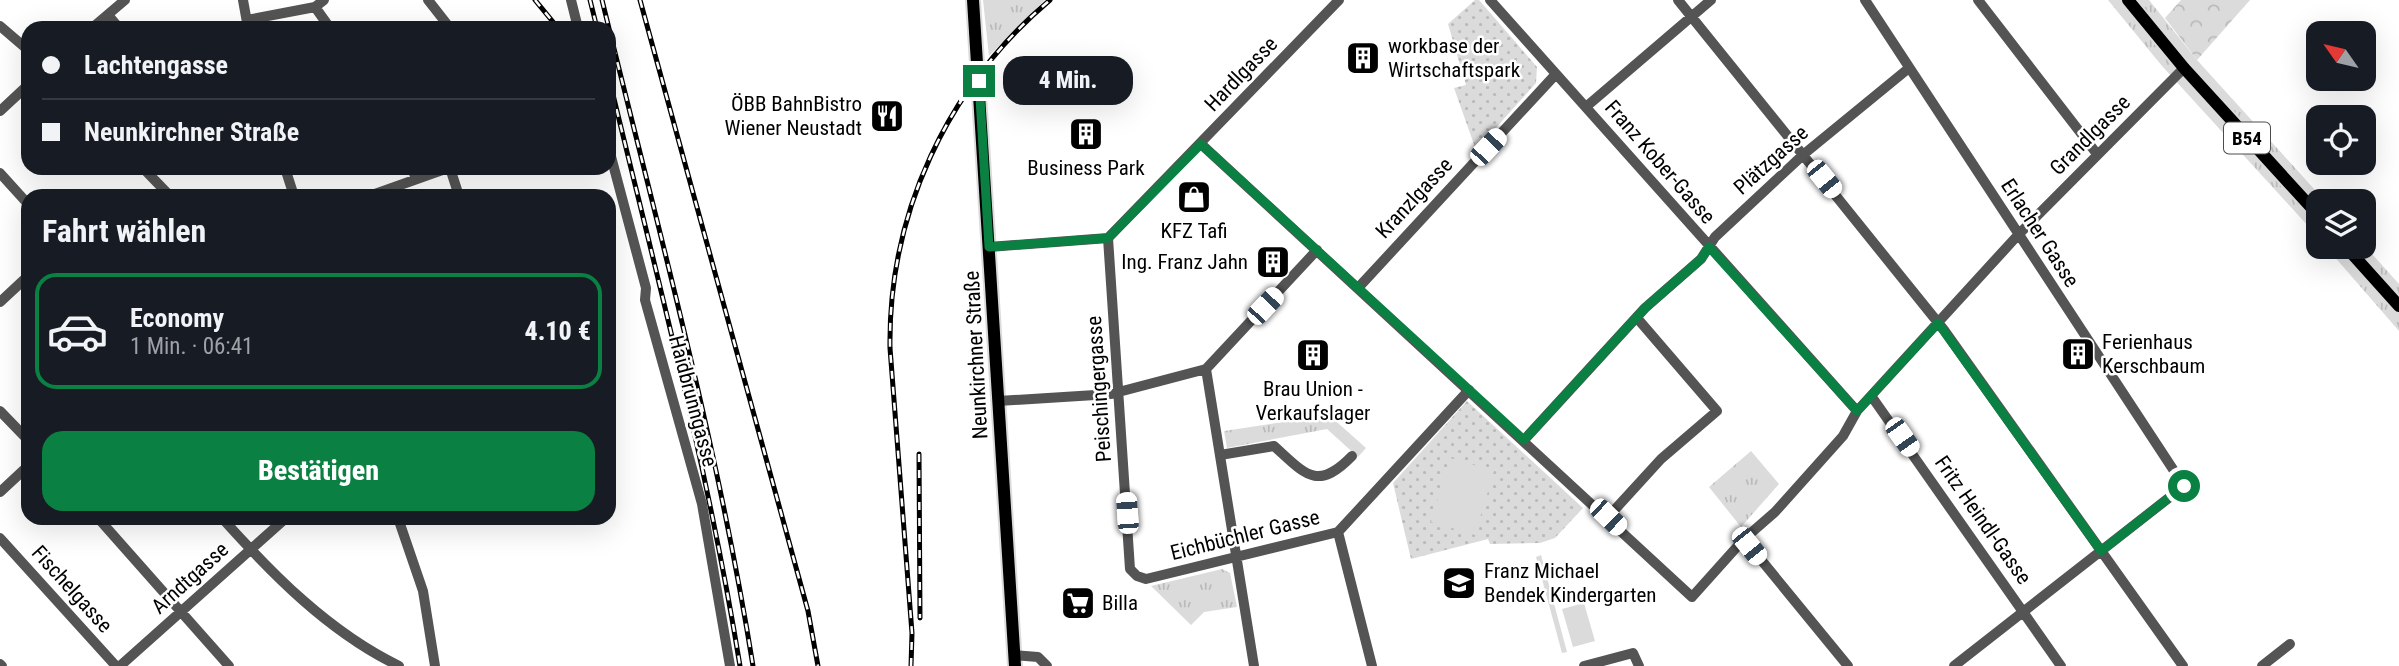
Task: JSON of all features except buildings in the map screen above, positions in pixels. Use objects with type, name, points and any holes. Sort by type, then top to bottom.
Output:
[{"type":"main road","name":"Neunkirchner Straße","points":[[973,0],[1015,660]]},
{"type":"main road","name":"B54","points":[[2128,0],[2184,68],[2306,202]]},
{"type":"main road","points":[[2357,259],[2399,306]]},
{"type":"street","points":[[101,21],[125,0]]},
{"type":"street","points":[[243,0],[246,21]]},
{"type":"street","points":[[259,21],[314,7],[324,0]]},
{"type":"street","points":[[428,0],[444,21]]},
{"type":"street","points":[[571,0],[576,21]]},
{"type":"street","name":"Hardlgasse","points":[[1108,238],[1339,0]]},
{"type":"street","name":"Franz Kober-Gasse","points":[[1490,0],[1857,411]]},
{"type":"street","points":[[1678,0],[1938,323],[2183,666]]},
{"type":"street","points":[[1587,106],[1711,0]]},
{"type":"street","name":"Erlacher Gasse","points":[[1865,0],[2184,486],[2101,551]]},
{"type":"street","points":[[1978,0],[2098,154]]},
{"type":"street","points":[[314,7],[325,21]]},
{"type":"street","points":[[108,15],[113,21]]},
{"type":"street","points":[[0,26],[21,44]]},
{"type":"street","name":"Plätzgasse","points":[[1524,440],[1637,318],[1701,259],[1716,237],[1804,154],[1909,68]]},
{"type":"street","name":"Grandlgasse","points":[[1608,517],[1692,597],[1744,539],[1775,512],[1835,445],[1857,411],[2018,234],[2184,68]]},
{"type":"street","name":"Kranzlgasse","points":[[1358,288],[1556,74]]},
{"type":"street","points":[[0,111],[21,92]]},
{"type":"street","points":[[1201,144],[1608,517],[1661,459],[1717,411],[1637,318]]},
{"type":"street","points":[[0,173],[21,196]]},
{"type":"street","points":[[150,175],[164,189]]},
{"type":"street","points":[[415,175],[416,179]]},
{"type":"street","points":[[388,189],[428,175]]},
{"type":"street","name":"Haidbrunngasse","points":[[616,175],[646,288],[645,300],[702,504],[730,666]]},
{"type":"street","points":[[989,247],[1108,238]]},
{"type":"street","name":"Peischingergasse","points":[[1108,238],[1130,569],[1137,576]]},
{"type":"street","points":[[998,401],[1118,393],[1206,369],[1317,250]]},
{"type":"street","points":[[0,302],[21,282]]},
{"type":"street","points":[[1206,369],[1254,666]]},
{"type":"street","name":"Eichbüchler Gasse","points":[[1137,576],[1146,579],[1338,532],[1469,390]]},
{"type":"street","name":"Fritz Heindl-Gasse","points":[[1872,397],[2061,666]]},
{"type":"street","points":[[0,411],[21,433]]},
{"type":"street","points":[[1220,455],[1274,446],[1303,473],[1321,477],[1335,474],[1352,456]]},
{"type":"street","points":[[0,492],[21,472]]},
{"type":"street","points":[[104,525],[229,666]]},
{"type":"street","points":[[228,525],[251,550],[346,636],[398,666]]},
{"type":"street","name":"Arndtgasse","points":[[118,666],[278,525]]},
{"type":"street","points":[[400,525],[423,591],[435,666]]},
{"type":"street","points":[[1338,532],[1372,666]]},
{"type":"street","name":"Fischelgasse","points":[[0,538],[118,666]]},
{"type":"street","points":[[1744,539],[1848,666]]},
{"type":"street","points":[[1954,666],[2101,551]]},
{"type":"street","points":[[2262,666],[2290,644]]},
{"type":"street","points":[[1584,666],[1633,653],[1639,666]]},
{"type":"street","points":[[1015,660],[1038,657],[1047,666]]},
{"type":"green space","points":[[983,0],[1045,0],[989,56]]},
{"type":"green space","points":[[1475,0],[1479,0],[1537,67],[1536,83],[1476,150],[1454,88],[1466,85],[1448,24]]},
{"type":"green space","points":[[2108,0],[2149,0],[2197,60],[2314,189],[2306,189],[2306,224],[2162,66]]},
{"type":"green space","points":[[2181,0],[2250,0],[2197,60],[2165,18]]},
{"type":"green space","points":[[2376,258],[2399,284],[2399,331],[2336,259]]},
{"type":"green space","points":[[1467,401],[1583,508],[1555,538],[1540,543],[1490,544],[1488,539],[1411,559],[1393,483]]},
{"type":"green space","points":[[1329,415],[1366,448],[1358,457],[1327,429],[1227,448],[1224,431]]},
{"type":"green space","points":[[1751,451],[1779,484],[1741,527],[1709,487]]},
{"type":"green space","points":[[1450,458],[1494,471],[1475,535],[1431,522]]},
{"type":"green space","points":[[1541,555],[1567,652],[1562,653],[1536,557]]},
{"type":"green space","points":[[1222,569],[1230,573],[1237,607],[1204,612],[1191,625],[1151,586]]},
{"type":"green space","points":[[1584,603],[1595,641],[1573,647],[1562,609]]},
{"type":"railway","points":[[535,0],[552,21]]},
{"type":"railway","points":[[590,0],[595,21]]},
{"type":"railway","points":[[602,0],[607,21]]},
{"type":"railway","points":[[640,0],[808,611],[818,666]]},
{"type":"railway","points":[[911,666],[912,633],[890,348],[892,298],[900,249],[913,202],[931,156],[954,113],[981,72],[1013,34],[1050,0]]},
{"type":"railway","points":[[616,56],[704,415],[753,666]]},
{"type":"railway","points":[[616,107],[697,444],[740,666]]},
{"type":"railway","points":[[919,454],[920,618]]},
{"type":"place","name":"workbase der Wirtschaftspark","points":[[1363,58]]},
{"type":"place","name":"ÖBB BahnBistro Wiener Neustadt","points":[[887,116]]},
{"type":"place","name":"Business Park","points":[[1086,134]]},
{"type":"place","name":"KFZ Tafi","points":[[1194,197]]},
{"type":"place","name":"Ing. Franz Jahn","points":[[1273,262]]},
{"type":"place","name":"Ferienhaus Kerschbaum","points":[[2078,354]]},
{"type":"place","name":"Brau Union - Verkaufslager","points":[[1313,355]]},
{"type":"place","name":"Franz Michael Bendek Kindergarten","points":[[1459,583]]},
{"type":"place","name":"Billa","points":[[1078,603]]},
{"type":"route","points":[[979,81],[989,247],[1108,238],[1201,144],[1524,440],[1645,308],[1701,259],[1709,247],[1844,401],[1857,411],[1938,323],[2101,551],[2184,486]]}]
